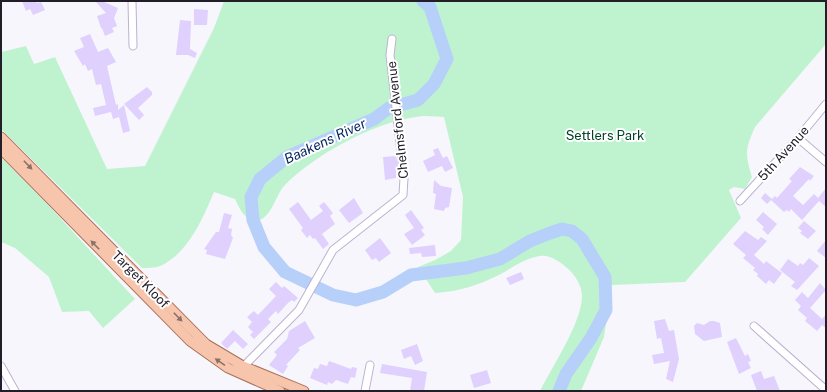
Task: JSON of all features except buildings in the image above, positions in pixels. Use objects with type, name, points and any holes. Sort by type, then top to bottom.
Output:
[{"type":"main road","name":"Target Kloof","points":[[1,137],[152,297],[190,341],[228,368],[241,369],[304,391]]},
{"type":"main road","name":"Target Kloof","points":[[1,149],[152,297]]},
{"type":"main road","name":"Target Kloof","points":[[241,369],[280,391]]},
{"type":"street","points":[[132,1],[133,46]]},
{"type":"street","name":"Chelmsford Avenue","points":[[241,369],[292,317],[308,296],[334,250],[403,195],[405,182],[390,55],[392,39]]},
{"type":"street","name":"5th Avenue","points":[[740,201],[798,138],[826,104]]},
{"type":"street","points":[[798,138],[826,162]]},
{"type":"street","points":[[754,326],[826,390]]},
{"type":"street","points":[[365,391],[370,365]]},
{"type":"street","points":[[1,366],[15,391]]},
{"type":"green space","name":"Settlers Park","points":[[224,1],[826,1],[826,44],[755,127],[749,141],[747,152],[752,177],[745,189],[734,187],[729,190],[741,218],[685,282],[612,285],[604,337],[581,391],[540,391],[565,345],[577,320],[580,308],[582,297],[581,288],[578,281],[570,271],[562,263],[555,259],[547,256],[540,256],[524,261],[499,275],[476,285],[460,290],[435,293],[418,267],[451,251],[461,240],[463,197],[444,117],[423,116],[400,120],[364,133],[328,152],[312,162],[285,185],[271,209],[260,220],[255,221],[247,218],[241,211],[235,199],[214,192],[199,224],[179,253],[160,266],[153,268],[142,268],[1,129],[1,52],[26,46],[34,64],[55,57],[107,169],[145,166],[214,28]]},
{"type":"green space","points":[[1,157],[50,207],[135,299],[103,328],[89,311],[62,312],[49,277],[15,248],[1,242]]},
{"type":"waterway","name":"Baakens River","points":[[423,1],[430,7],[447,59],[434,84],[418,100],[389,108],[374,119],[287,157],[260,179],[251,197],[253,220],[264,247],[285,272],[333,295],[356,300],[383,292],[411,275],[466,268],[500,259],[530,241],[550,233],[562,229],[572,231],[582,239],[605,277],[606,310],[591,338],[566,374],[559,391]]}]
